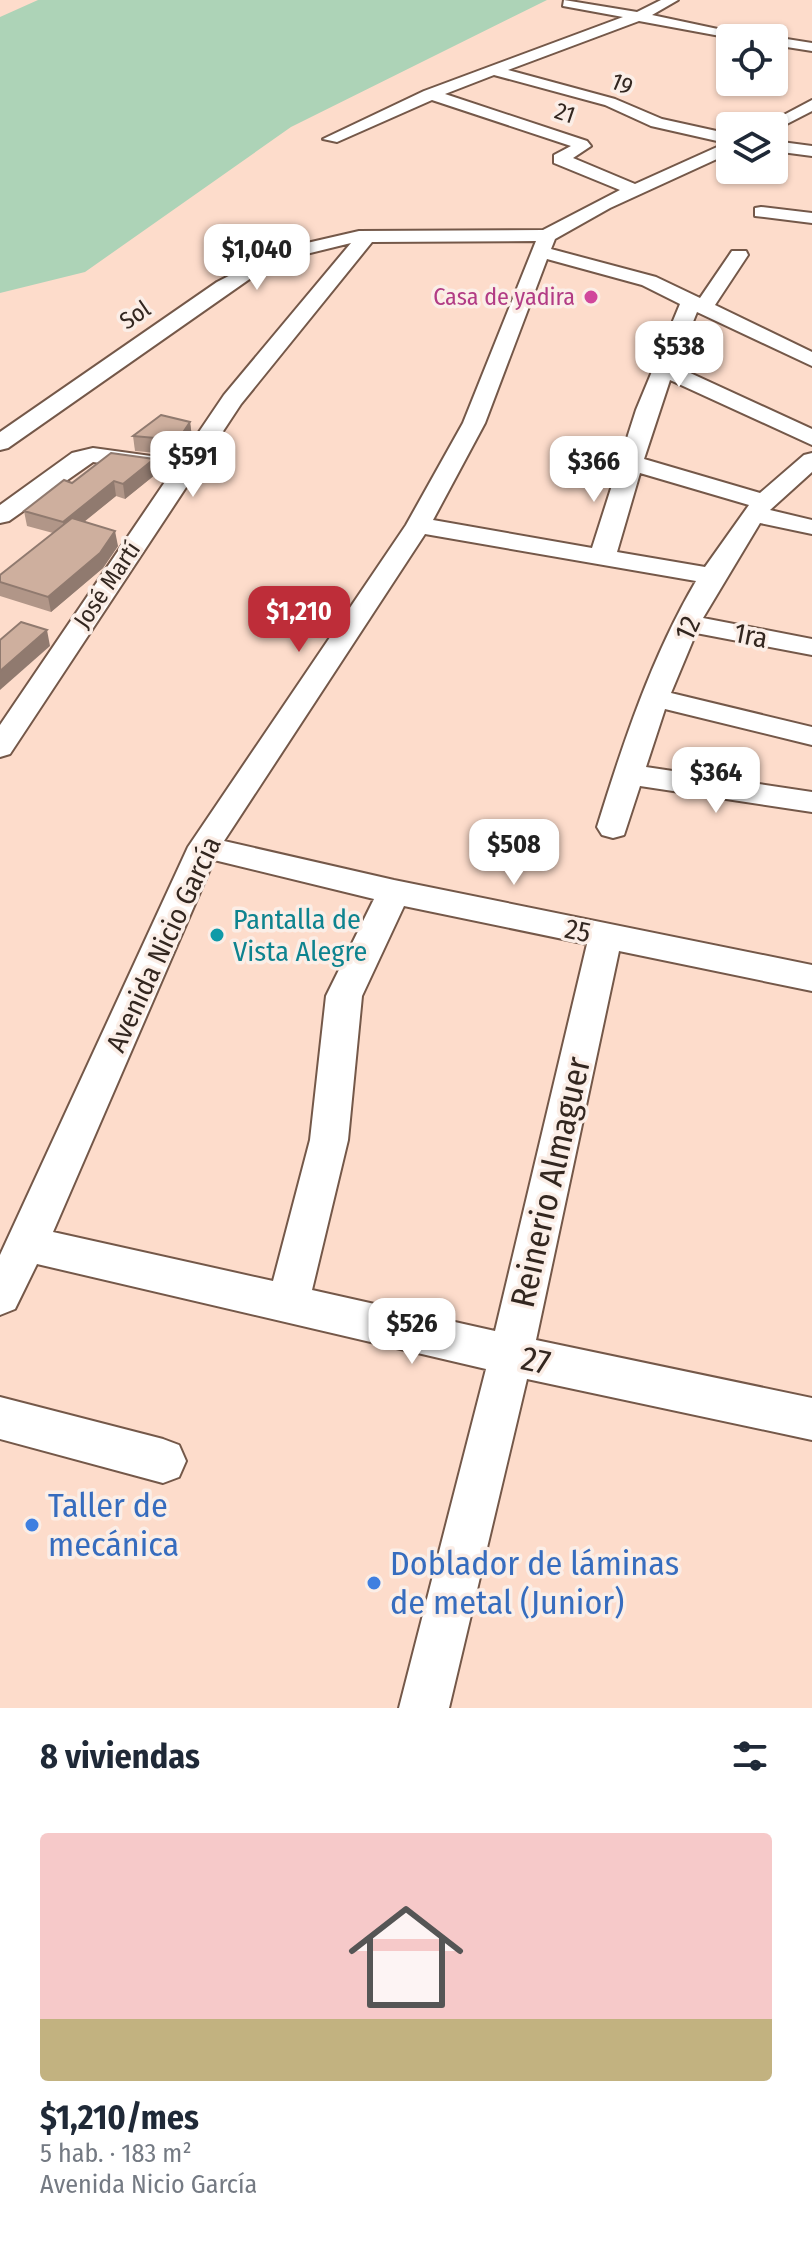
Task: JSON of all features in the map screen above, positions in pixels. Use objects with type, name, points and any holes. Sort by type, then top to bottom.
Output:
[{"type":"street","points":[[331,139],[429,94],[639,16],[671,0]]},
{"type":"street","points":[[568,3],[716,31]]},
{"type":"street","points":[[788,43],[812,47]]},
{"type":"street","name":"19","points":[[496,71],[610,102],[657,123],[716,136]]},
{"type":"street","name":"21","points":[[429,94],[581,144],[583,146],[560,159],[635,190]]},
{"type":"street","points":[[788,117],[812,105]]},
{"type":"street","points":[[788,148],[812,151]]},
{"type":"street","points":[[543,243],[635,190],[716,153]]},
{"type":"street","points":[[761,212],[812,218]]},
{"type":"street","name":"Sol","points":[[0,443],[265,262],[295,249],[365,238],[543,243]]},
{"type":"street","name":"José Martí","points":[[0,747],[232,400],[365,238]]},
{"type":"street","points":[[543,243],[649,281],[812,360]]},
{"type":"street","name":"Avenida Nicio García","points":[[0,1296],[27,1244],[204,847],[418,525],[474,423],[543,243]]},
{"type":"street","points":[[602,558],[662,368],[697,304],[739,255]]},
{"type":"street","points":[[662,368],[812,438]]},
{"type":"street","points":[[0,423],[34,418]]},
{"type":"street","points":[[0,516],[80,458],[93,455],[185,468]]},
{"type":"street","points":[[631,463],[812,527]]},
{"type":"street","name":"12","points":[[613,827],[627,774],[655,698],[711,576],[760,508],[810,465]]},
{"type":"street","points":[[418,525],[711,576]]},
{"type":"street","name":"1ra","points":[[689,623],[812,647]]},
{"type":"street","points":[[655,698],[812,736]]},
{"type":"street","points":[[627,774],[812,802]]},
{"type":"street","name":"25","points":[[204,847],[394,892],[812,978]]},
{"type":"street","points":[[288,1303],[329,1140],[344,996],[394,892]]},
{"type":"street","name":"Reinerio Almaguer","points":[[424,1708],[511,1355],[606,935]]},
{"type":"street","name":"27","points":[[27,1244],[511,1355],[812,1419]]},
{"type":"street","points":[[0,1418],[163,1461]]},
{"type":"green space","points":[[38,0],[547,0],[291,127],[85,272],[0,293],[0,17]]},
{"type":"building","points":[[161,415],[190,422],[178,440],[133,436]]},
{"type":"building","points":[[111,453],[154,459],[123,484],[114,481],[63,522],[24,511],[64,480],[72,483]]},
{"type":"building","points":[[72,518],[115,531],[100,553],[48,597],[0,582],[0,575]]},
{"type":"building","points":[[21,622],[47,630],[0,671],[0,640]]},
{"type":"place","name":"Casa de yadira","points":[[591,297]]},
{"type":"place","name":"Pantalla de Vista Alegre","points":[[217,935]]},
{"type":"place","name":"Taller de mecánica","points":[[32,1525]]},
{"type":"place","name":"Doblador de láminas de metal (Junior)","points":[[374,1583]]}]
